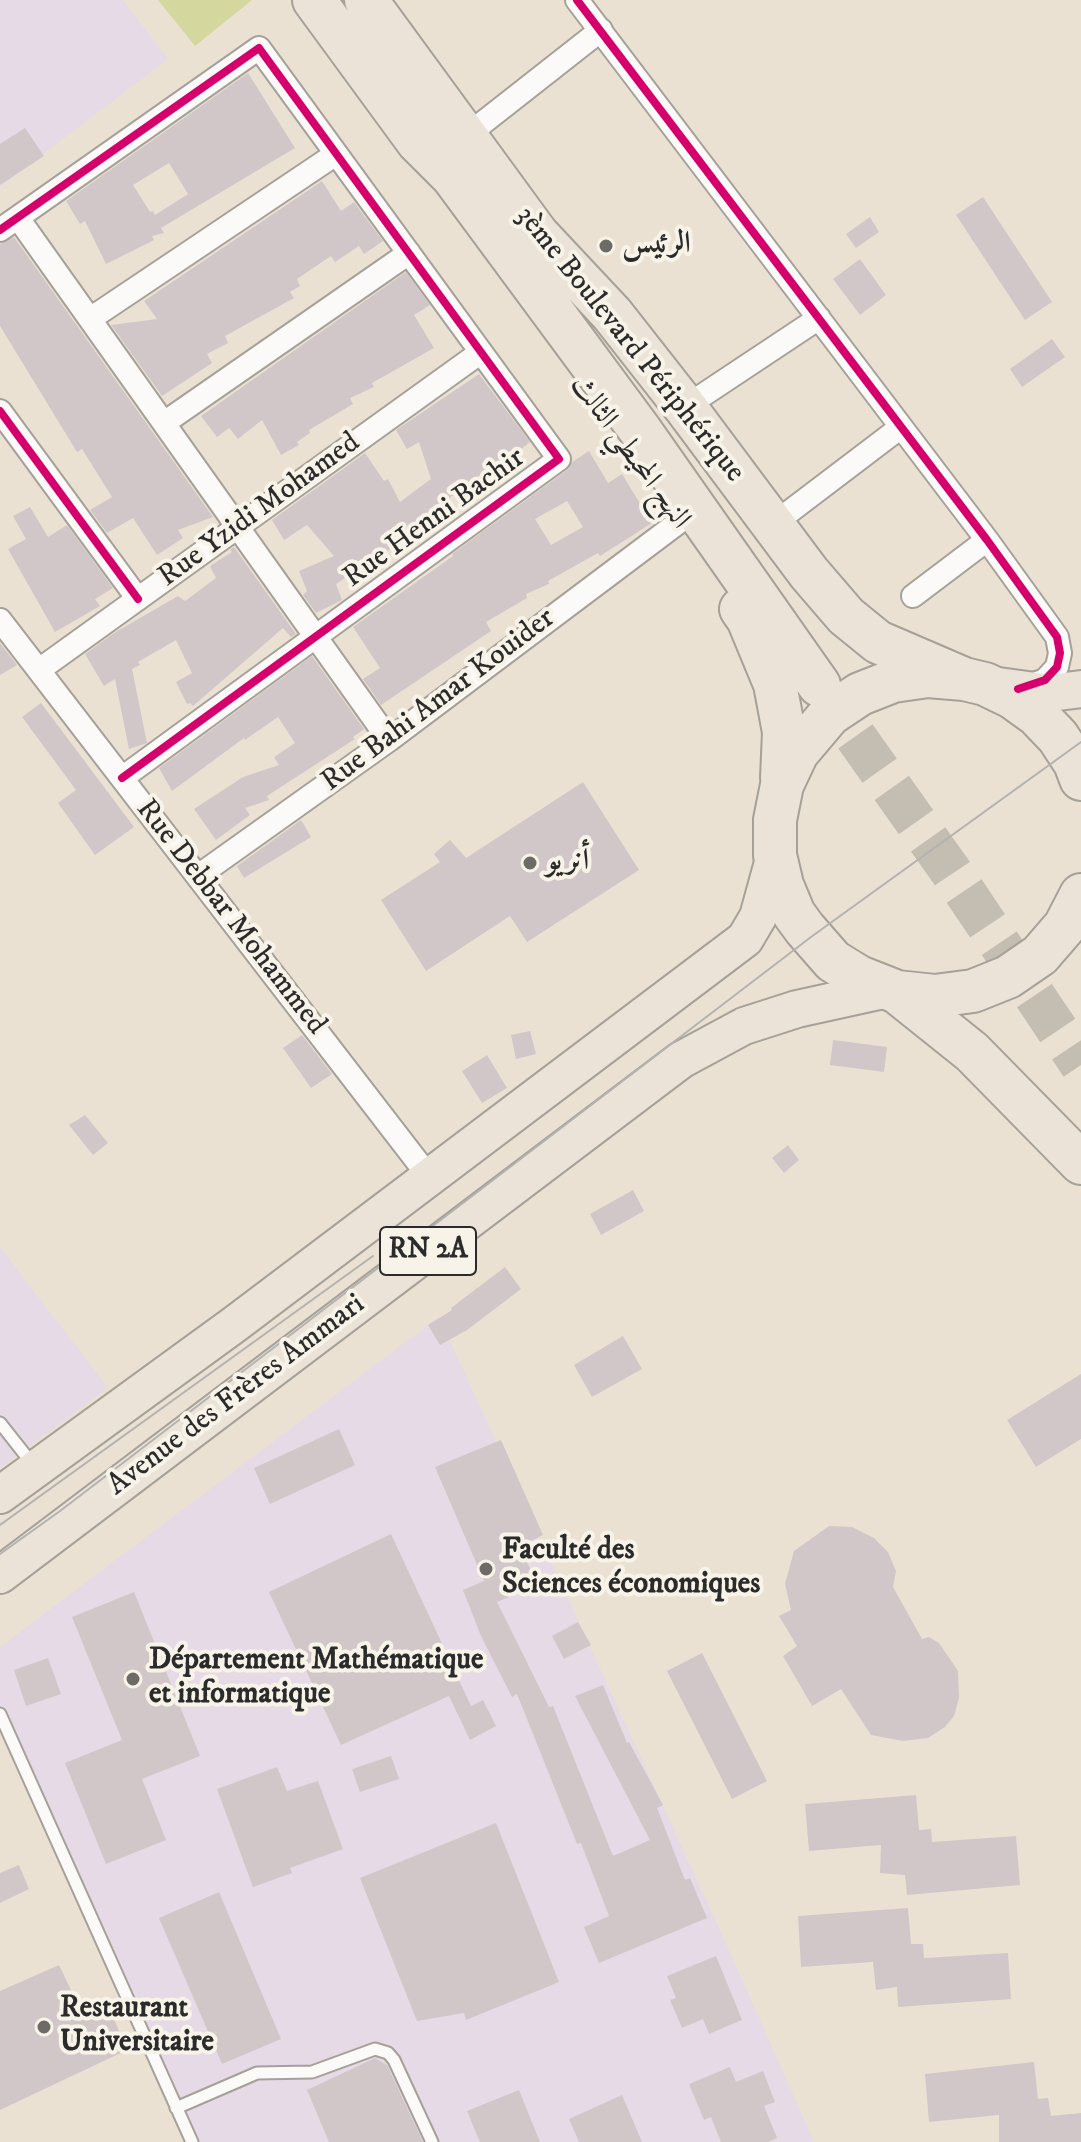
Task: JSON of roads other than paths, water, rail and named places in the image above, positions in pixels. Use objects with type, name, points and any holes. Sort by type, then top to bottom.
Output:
[{"type":"highway","name":"3ème Boulevard Périphérique","points":[[314,0],[418,142],[453,177],[640,430],[829,677]]},
{"type":"highway","name":"3ème Boulevard Périphérique","points":[[366,0],[537,234],[612,314],[772,525],[846,616],[878,642],[989,684],[1012,697],[1037,715],[1058,737],[1075,763],[1081,779]]},
{"type":"highway","name":"النهج المحيطي الثالث","points":[[418,142],[431,178],[748,619],[775,684],[784,732],[782,785]]},
{"type":"highway","name":"النهج المحيطي الثالث","points":[[537,234],[829,677]]},
{"type":"highway","points":[[989,684],[928,676],[893,681],[860,694],[830,714],[806,740],[782,785],[775,820],[775,855],[782,885],[794,914],[833,961],[859,977],[892,990],[935,996],[973,991],[1008,977],[1040,955],[1065,926],[1081,895]]},
{"type":"highway","points":[[892,990],[972,1052],[1081,1163]]},
{"type":"main road","points":[[989,684],[1050,693],[1081,689]]},
{"type":"main road","name":"Avenue des Frères Ammari","points":[[0,1495],[430,1178],[745,939],[758,917],[775,855]]},
{"type":"main road","name":"Avenue des Frères Ammari","points":[[0,1575],[681,1060],[757,1022],[797,1009],[892,990]]},
{"type":"street","points":[[577,0],[987,540],[1057,637],[1060,653],[1057,667],[1045,680],[989,684]]},
{"type":"street","points":[[466,136],[601,30]]},
{"type":"street","name":"Rue Henni Bachir","points":[[9,224],[259,48],[559,459],[122,778]]},
{"type":"street","points":[[90,319],[336,154]]},
{"type":"street","points":[[9,224],[90,319],[389,740]]},
{"type":"street","points":[[164,423],[409,253]]},
{"type":"street","points":[[685,407],[819,318]]},
{"type":"street","name":"Rue Yzidi Mohamed","points":[[39,670],[481,352]]},
{"type":"street","points":[[0,411],[138,599]]},
{"type":"street","points":[[772,525],[901,427]]},
{"type":"street","name":"Rue Bahi Amar Kouider","points":[[198,876],[389,740],[679,522]]},
{"type":"street","points":[[913,596],[987,540]]},
{"type":"street","name":"Rue Debbar Mohammed","points":[[0,620],[430,1178]]},
{"type":"lane","points":[[0,1423],[36,1469]]},
{"type":"lane","points":[[0,1714],[192,2142]]},
{"type":"lane","points":[[176,2108],[257,2073],[312,2072],[375,2049],[388,2053],[394,2060],[432,2142]]},
{"type":"tunnel","points":[[819,685],[952,873],[1081,1065]]},
{"type":"tram line","points":[[0,1554],[811,937],[1081,742]]},
{"type":"tram line","points":[[0,1525],[373,1256]]},
{"type":"place","name":"الرئيس","points":[[606,246]]},
{"type":"place","name":"أنريو","points":[[530,863]]},
{"type":"place","name":"Faculté des Sciences économiques","points":[[486,1569]]},
{"type":"place","name":"Département Mathématique et informatique","points":[[133,1679]]},
{"type":"place","name":"Restaurant Universitaire","points":[[44,2027]]}]
